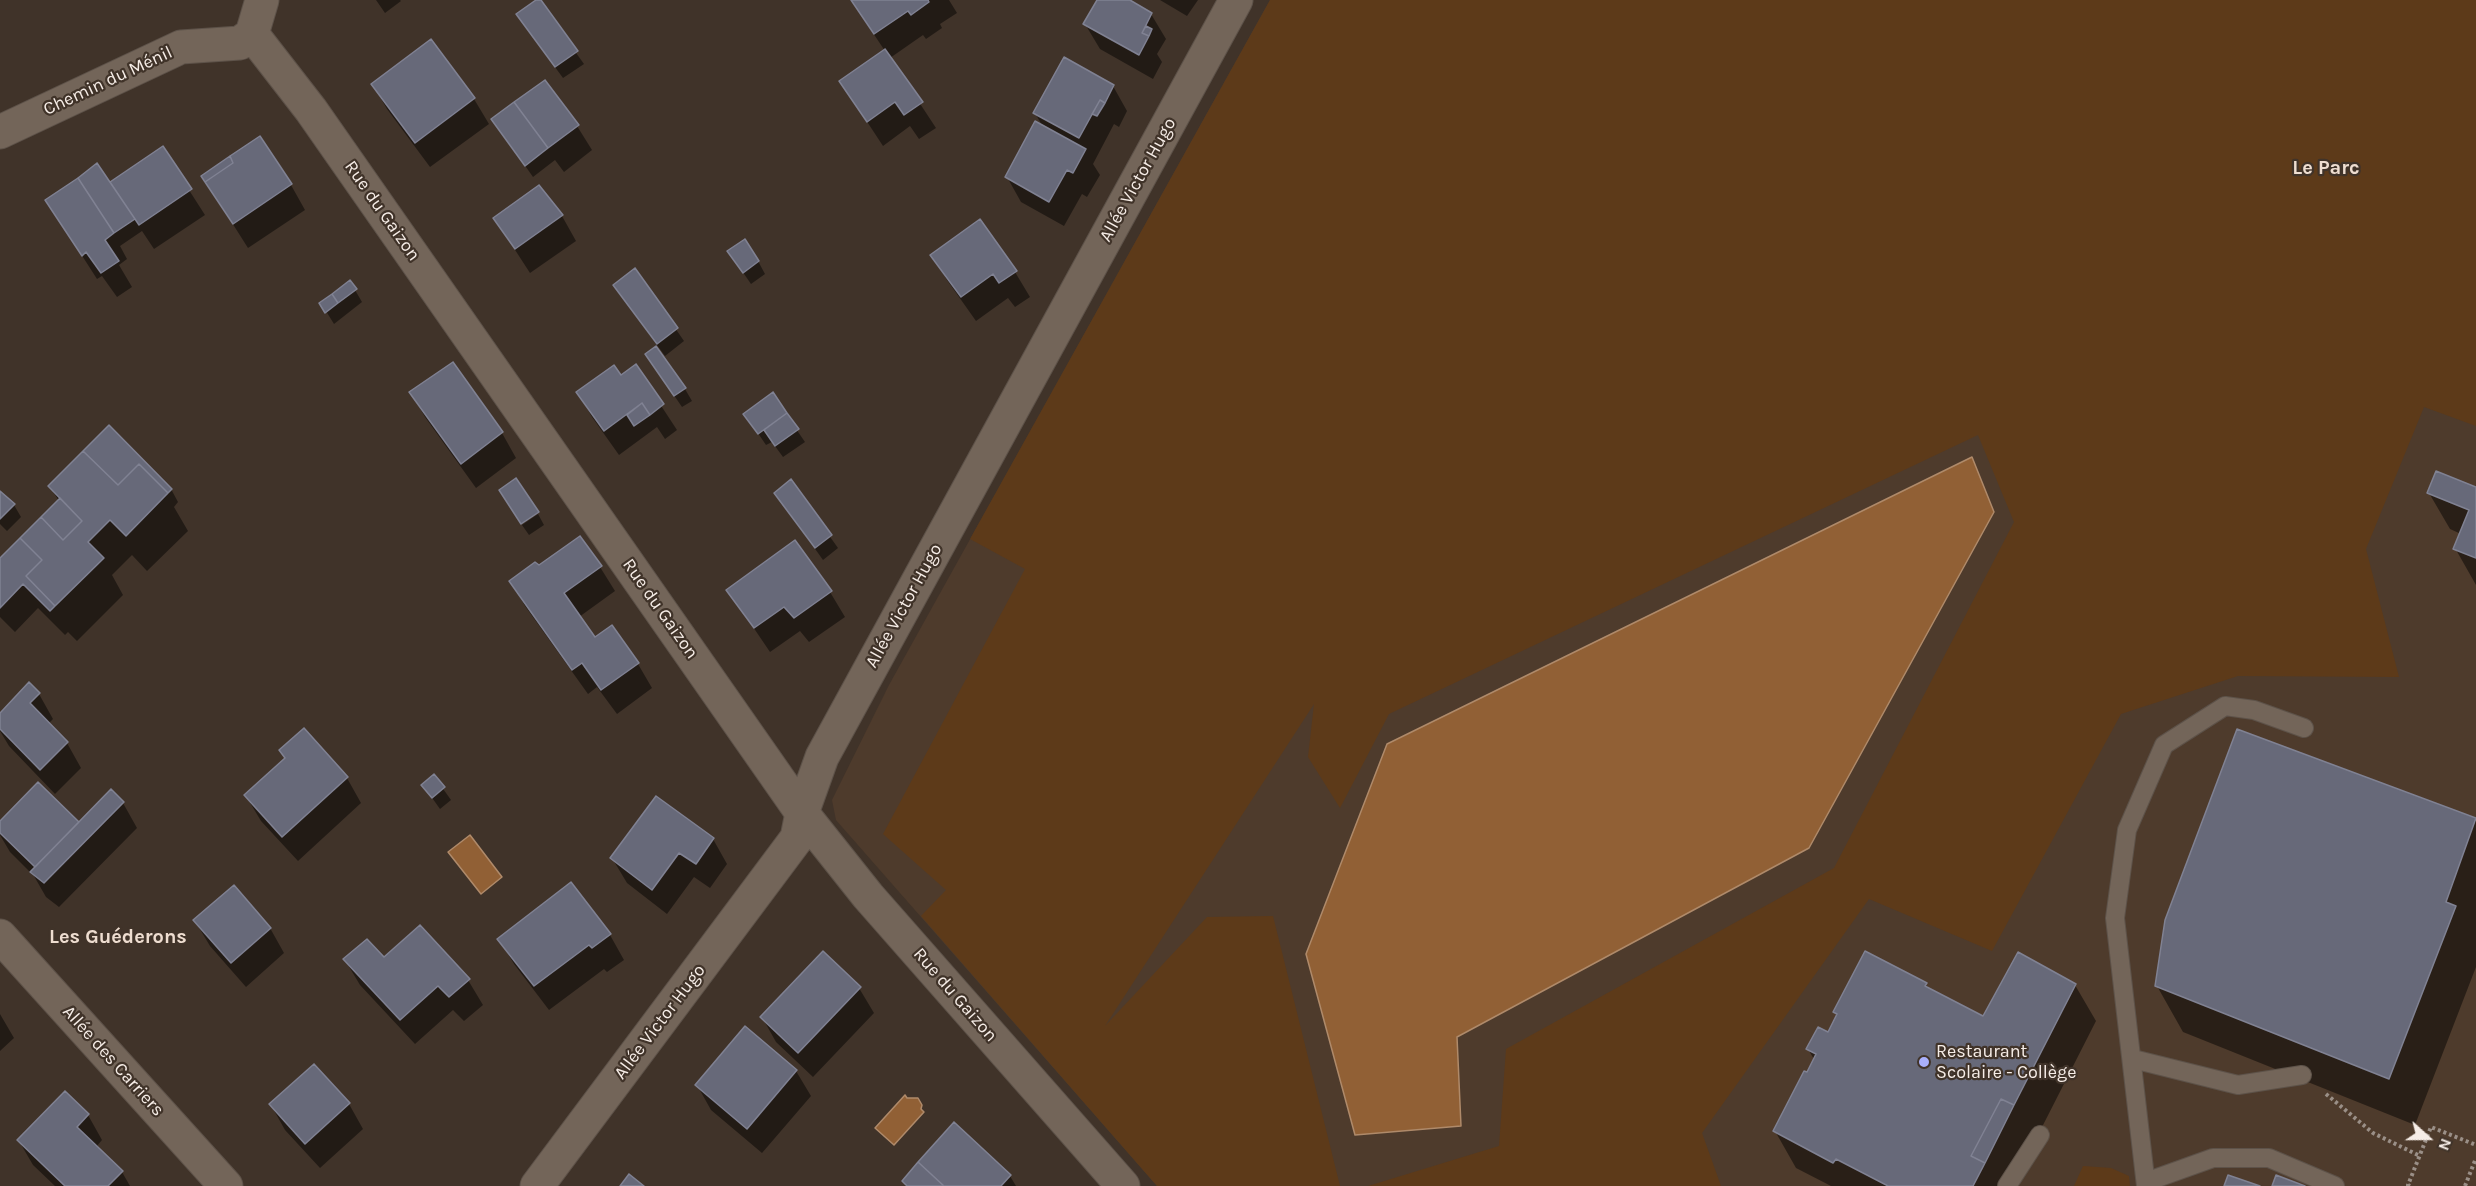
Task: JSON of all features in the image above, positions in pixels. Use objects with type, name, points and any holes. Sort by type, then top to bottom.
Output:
[{"type":"street","points":[[252,34],[262,0]]},
{"type":"street","name":"Allée Victor Hugo","points":[[537,1186],[797,838],[802,813],[822,757],[1236,0]]},
{"type":"street","name":"Chemin du Ménil","points":[[0,132],[181,47],[240,43],[252,34]]},
{"type":"street","name":"Rue du Gaizon","points":[[252,34],[311,110],[802,813],[868,896],[1123,1186]]},
{"type":"street","name":"Allée des Carriers","points":[[0,936],[226,1186]]},
{"type":"lane","points":[[2304,728],[2254,710],[2225,706],[2164,745],[2127,830],[2115,918],[2146,1184],[2213,1158],[2269,1158],[2334,1186]]},
{"type":"lane","points":[[2133,1059],[2238,1085],[2302,1075]]},
{"type":"lane","points":[[2007,1186],[2040,1135]]},
{"type":"path","points":[[2302,1075],[2373,1133],[2420,1156]]},
{"type":"path","points":[[2410,1186],[2408,1185],[2431,1127],[2476,1145]]},
{"type":"path","points":[[2465,1186],[2476,1158]]},
{"type":"shaded area","points":[[1270,0],[2476,0],[2476,1186],[1157,1186],[836,820],[832,800],[889,685]]},
{"type":"shaded area","points":[[1270,0],[2476,0],[2476,426],[2424,407],[2366,549],[2399,677],[2238,676],[2121,714],[1992,951],[1869,899],[1702,1133],[1721,1186],[1368,1186],[1499,1146],[1506,1049],[1834,868],[2014,522],[1978,435],[1389,714],[1340,808],[1308,757],[1314,704],[1105,1026],[1207,917],[1273,916],[1340,1186],[1157,1186],[921,916],[946,890],[883,834],[1025,569],[970,539]]},
{"type":"shaded area","points":[[1972,457],[1994,512],[1809,848],[1457,1037],[1461,1126],[1355,1135],[1306,954],[1387,744]]},
{"type":"shaded area","points":[[470,835],[502,877],[481,894],[448,852]]},
{"type":"shaded area","points":[[905,1095],[907,1098],[918,1098],[924,1112],[894,1145],[875,1128]]},
{"type":"shaded area","points":[[2083,1166],[2111,1168],[2129,1176],[2130,1186],[2074,1186]]},
{"type":"building","points":[[536,0],[541,0],[578,51],[555,67],[516,14]]},
{"type":"building","points":[[851,0],[928,0],[929,2],[911,15],[908,11],[874,34]]},
{"type":"building","points":[[1097,0],[1130,0],[1152,13],[1142,33],[1149,36],[1139,55],[1083,24]]},
{"type":"building","points":[[1146,26],[1152,29],[1149,36],[1142,33]]},
{"type":"building","points":[[431,39],[475,98],[415,143],[371,84]]},
{"type":"building","points":[[885,49],[923,102],[904,115],[895,102],[867,122],[839,81]]},
{"type":"building","points":[[1064,57],[1114,85],[1105,103],[1100,100],[1079,138],[1033,113]]},
{"type":"building","points":[[545,80],[579,125],[548,148],[514,102]]},
{"type":"building","points":[[1100,100],[1105,103],[1097,116],[1092,114]]},
{"type":"building","points":[[514,102],[548,148],[525,166],[491,119]]},
{"type":"building","points":[[1035,121],[1086,149],[1073,173],[1067,170],[1049,202],[1005,177]]},
{"type":"building","points":[[260,136],[292,184],[233,224],[205,182],[233,163],[230,156]]},
{"type":"building","points":[[163,146],[192,189],[139,225],[110,182]]},
{"type":"building","points":[[230,156],[233,163],[205,182],[201,176]]},
{"type":"building","points":[[97,163],[135,219],[114,233],[78,178]]},
{"type":"building","points":[[78,178],[114,233],[105,240],[119,261],[101,273],[86,252],[82,256],[45,200]]},
{"type":"building","points":[[539,185],[563,215],[515,249],[493,218]]},
{"type":"building","points":[[980,219],[1017,271],[999,283],[993,274],[961,297],[930,255]]},
{"type":"building","points":[[745,239],[759,261],[743,273],[727,251]]},
{"type":"building","points":[[635,268],[678,328],[657,344],[613,285]]},
{"type":"building","points":[[350,280],[357,289],[338,303],[332,294]]},
{"type":"building","points":[[332,294],[338,303],[325,313],[319,303]]},
{"type":"building","points":[[656,346],[686,388],[674,396],[645,354]]},
{"type":"building","points":[[453,362],[503,432],[461,464],[409,392]]},
{"type":"building","points":[[636,364],[664,404],[650,415],[642,403],[604,431],[576,392],[614,365],[621,375]]},
{"type":"building","points":[[773,392],[787,413],[758,434],[743,414]]},
{"type":"building","points":[[642,403],[650,415],[634,426],[627,415]]},
{"type":"building","points":[[787,413],[799,429],[775,446],[764,430]]},
{"type":"building","points":[[109,425],[172,489],[168,493],[139,464],[118,485],[83,451]]},
{"type":"building","points":[[83,451],[118,485],[139,464],[168,493],[126,536],[110,520],[88,542],[104,558],[55,606],[26,576],[42,560],[20,538],[41,517],[63,540],[82,521],[48,486]]},
{"type":"building","points":[[2436,471],[2476,487],[2476,558],[2453,549],[2469,510],[2427,493]]},
{"type":"building","points":[[516,478],[539,512],[521,524],[499,490]]},
{"type":"building","points":[[791,479],[832,535],[815,548],[774,493]]},
{"type":"building","points":[[0,491],[15,504],[0,519]]},
{"type":"building","points":[[60,498],[82,521],[63,540],[41,517]]},
{"type":"building","points":[[580,536],[602,566],[564,593],[595,637],[612,625],[639,663],[601,690],[582,663],[572,670],[509,581],[535,562],[539,565]]},
{"type":"building","points":[[20,538],[42,560],[26,576],[55,606],[50,611],[23,584],[0,608],[0,558]]},
{"type":"building","points":[[795,540],[832,591],[794,618],[784,607],[754,628],[726,590]]},
{"type":"building","points":[[29,682],[40,693],[30,703],[68,742],[40,770],[0,729],[0,713]]},
{"type":"building","points":[[304,728],[348,777],[282,837],[244,795],[285,758],[279,750]]},
{"type":"building","points":[[2237,729],[2476,818],[2446,902],[2456,906],[2389,1079],[2155,986],[2165,920]]},
{"type":"building","points":[[434,774],[445,787],[432,798],[421,785]]},
{"type":"building","points":[[38,782],[79,822],[35,867],[0,833],[0,821]]},
{"type":"building","points":[[111,789],[124,802],[44,883],[30,872]]},
{"type":"building","points":[[656,796],[714,838],[696,864],[679,853],[652,890],[610,858]]},
{"type":"building","points":[[571,882],[611,934],[592,948],[589,945],[534,986],[497,939]]},
{"type":"building","points":[[234,885],[271,928],[231,963],[193,920]]},
{"type":"building","points":[[420,925],[470,979],[449,997],[438,986],[400,1020],[343,959],[367,939],[384,957]]},
{"type":"building","points":[[823,951],[861,987],[798,1053],[760,1017]]},
{"type":"building","name":"Restaurant Scolaire - Collège","points":[[1865,951],[1927,983],[1925,986],[1983,1016],[2018,952],[2076,984],[2014,1105],[2001,1099],[1971,1156],[1985,1163],[1973,1186],[1888,1186],[1836,1159],[1833,1163],[1773,1131],[1804,1071],[1807,1072],[1816,1054],[1806,1049],[1818,1027],[1828,1032],[1837,1014],[1833,1012]]},
{"type":"building","points":[[745,1026],[797,1070],[747,1129],[695,1085]]},
{"type":"building","points":[[314,1064],[350,1103],[305,1144],[269,1104]]},
{"type":"building","points":[[65,1091],[89,1114],[77,1127],[123,1171],[108,1186],[65,1186],[17,1140]]},
{"type":"building","points":[[2001,1099],[2014,1105],[1985,1163],[1971,1156]]},
{"type":"building","points":[[954,1122],[1011,1175],[1001,1186],[944,1186],[918,1162]]},
{"type":"building","points":[[918,1162],[944,1186],[907,1186],[902,1181]]},
{"type":"building","points":[[629,1174],[644,1186],[620,1186]]},
{"type":"building","points":[[2228,1175],[2260,1186],[2224,1186]]},
{"type":"building","points":[[2276,1175],[2305,1186],[2272,1186]]},
{"type":"place","name":"Restaurant Scolaire - Collège","points":[[1924,1062]]},
{"type":"district","name":"Le Parc","points":[[2326,168]]},
{"type":"district","name":"Les Guéderons","points":[[118,937]]}]
